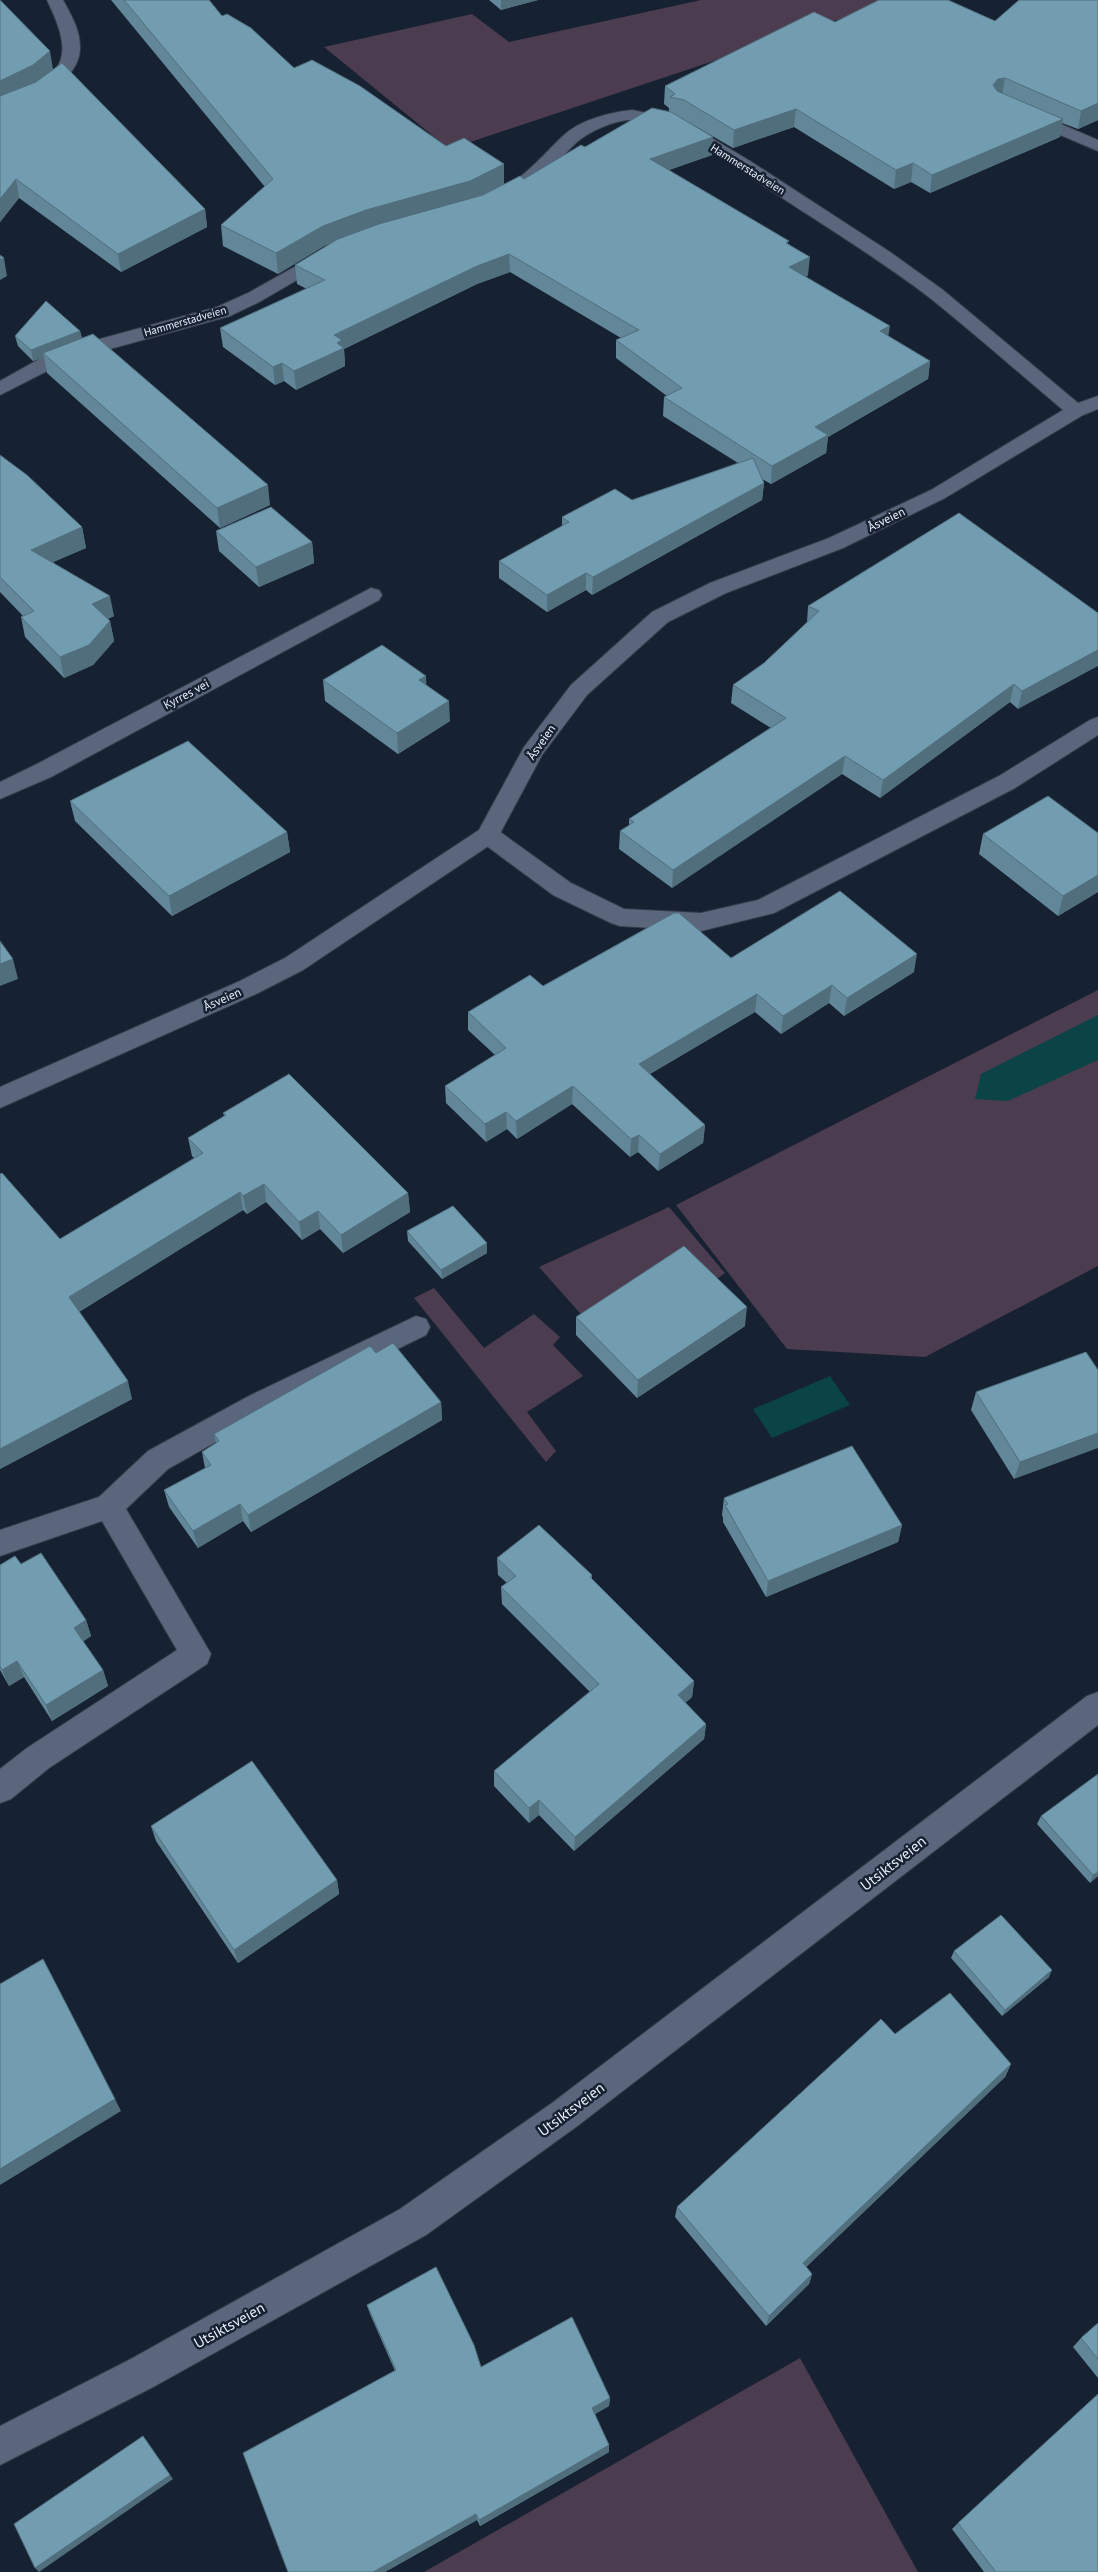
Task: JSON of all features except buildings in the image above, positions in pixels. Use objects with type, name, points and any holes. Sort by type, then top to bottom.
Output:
[{"type":"street","points":[[0,109],[45,88],[63,73],[72,54],[72,47],[70,33],[55,0]]},
{"type":"street","points":[[1010,107],[1098,146]]},
{"type":"street","name":"Hammerstadveien","points":[[484,203],[522,184],[555,156],[572,137],[612,116],[640,116],[676,124],[744,165],[883,256],[936,294],[1076,411]]},
{"type":"street","name":"Hammerstadveien","points":[[0,389],[60,358],[106,342],[208,316],[256,298],[305,267],[340,249]]},
{"type":"street","name":"Åsveien","points":[[0,1098],[249,987],[294,964],[488,835],[532,752],[579,690],[660,617],[718,588],[836,543],[938,494],[1076,411],[1098,402]]},
{"type":"street","name":"Kyrres vei","points":[[0,791],[43,771],[370,595]]},
{"type":"street","points":[[488,835],[562,889],[620,918],[701,922],[765,907],[1007,782],[1098,725]]},
{"type":"street","points":[[0,1543],[109,1506],[158,1460],[259,1404],[416,1327]]},
{"type":"street","points":[[0,1788],[38,1758],[196,1654],[109,1506]]},
{"type":"street","name":"Utsiktsveien","points":[[0,2446],[142,2373],[413,2222],[564,2115],[1098,1706]]},
{"type":"shaded area","points":[[701,0],[897,0],[449,149],[324,47],[472,14],[509,42]]},
{"type":"shaded area","points":[[1098,990],[1098,1266],[925,1357],[787,1349],[676,1205]]},
{"type":"shaded area","points":[[1098,1015],[1098,1060],[1008,1101],[975,1099],[981,1074]]},
{"type":"shaded area","points":[[669,1207],[725,1273],[709,1285],[587,1321],[539,1267]]},
{"type":"shaded area","points":[[434,1288],[484,1348],[534,1314],[560,1337],[553,1345],[583,1376],[527,1412],[556,1451],[546,1462],[414,1298]]},
{"type":"shaded area","points":[[830,1376],[850,1405],[772,1438],[753,1409]]},
{"type":"shaded area","points":[[800,2358],[918,2572],[424,2572]]}]
